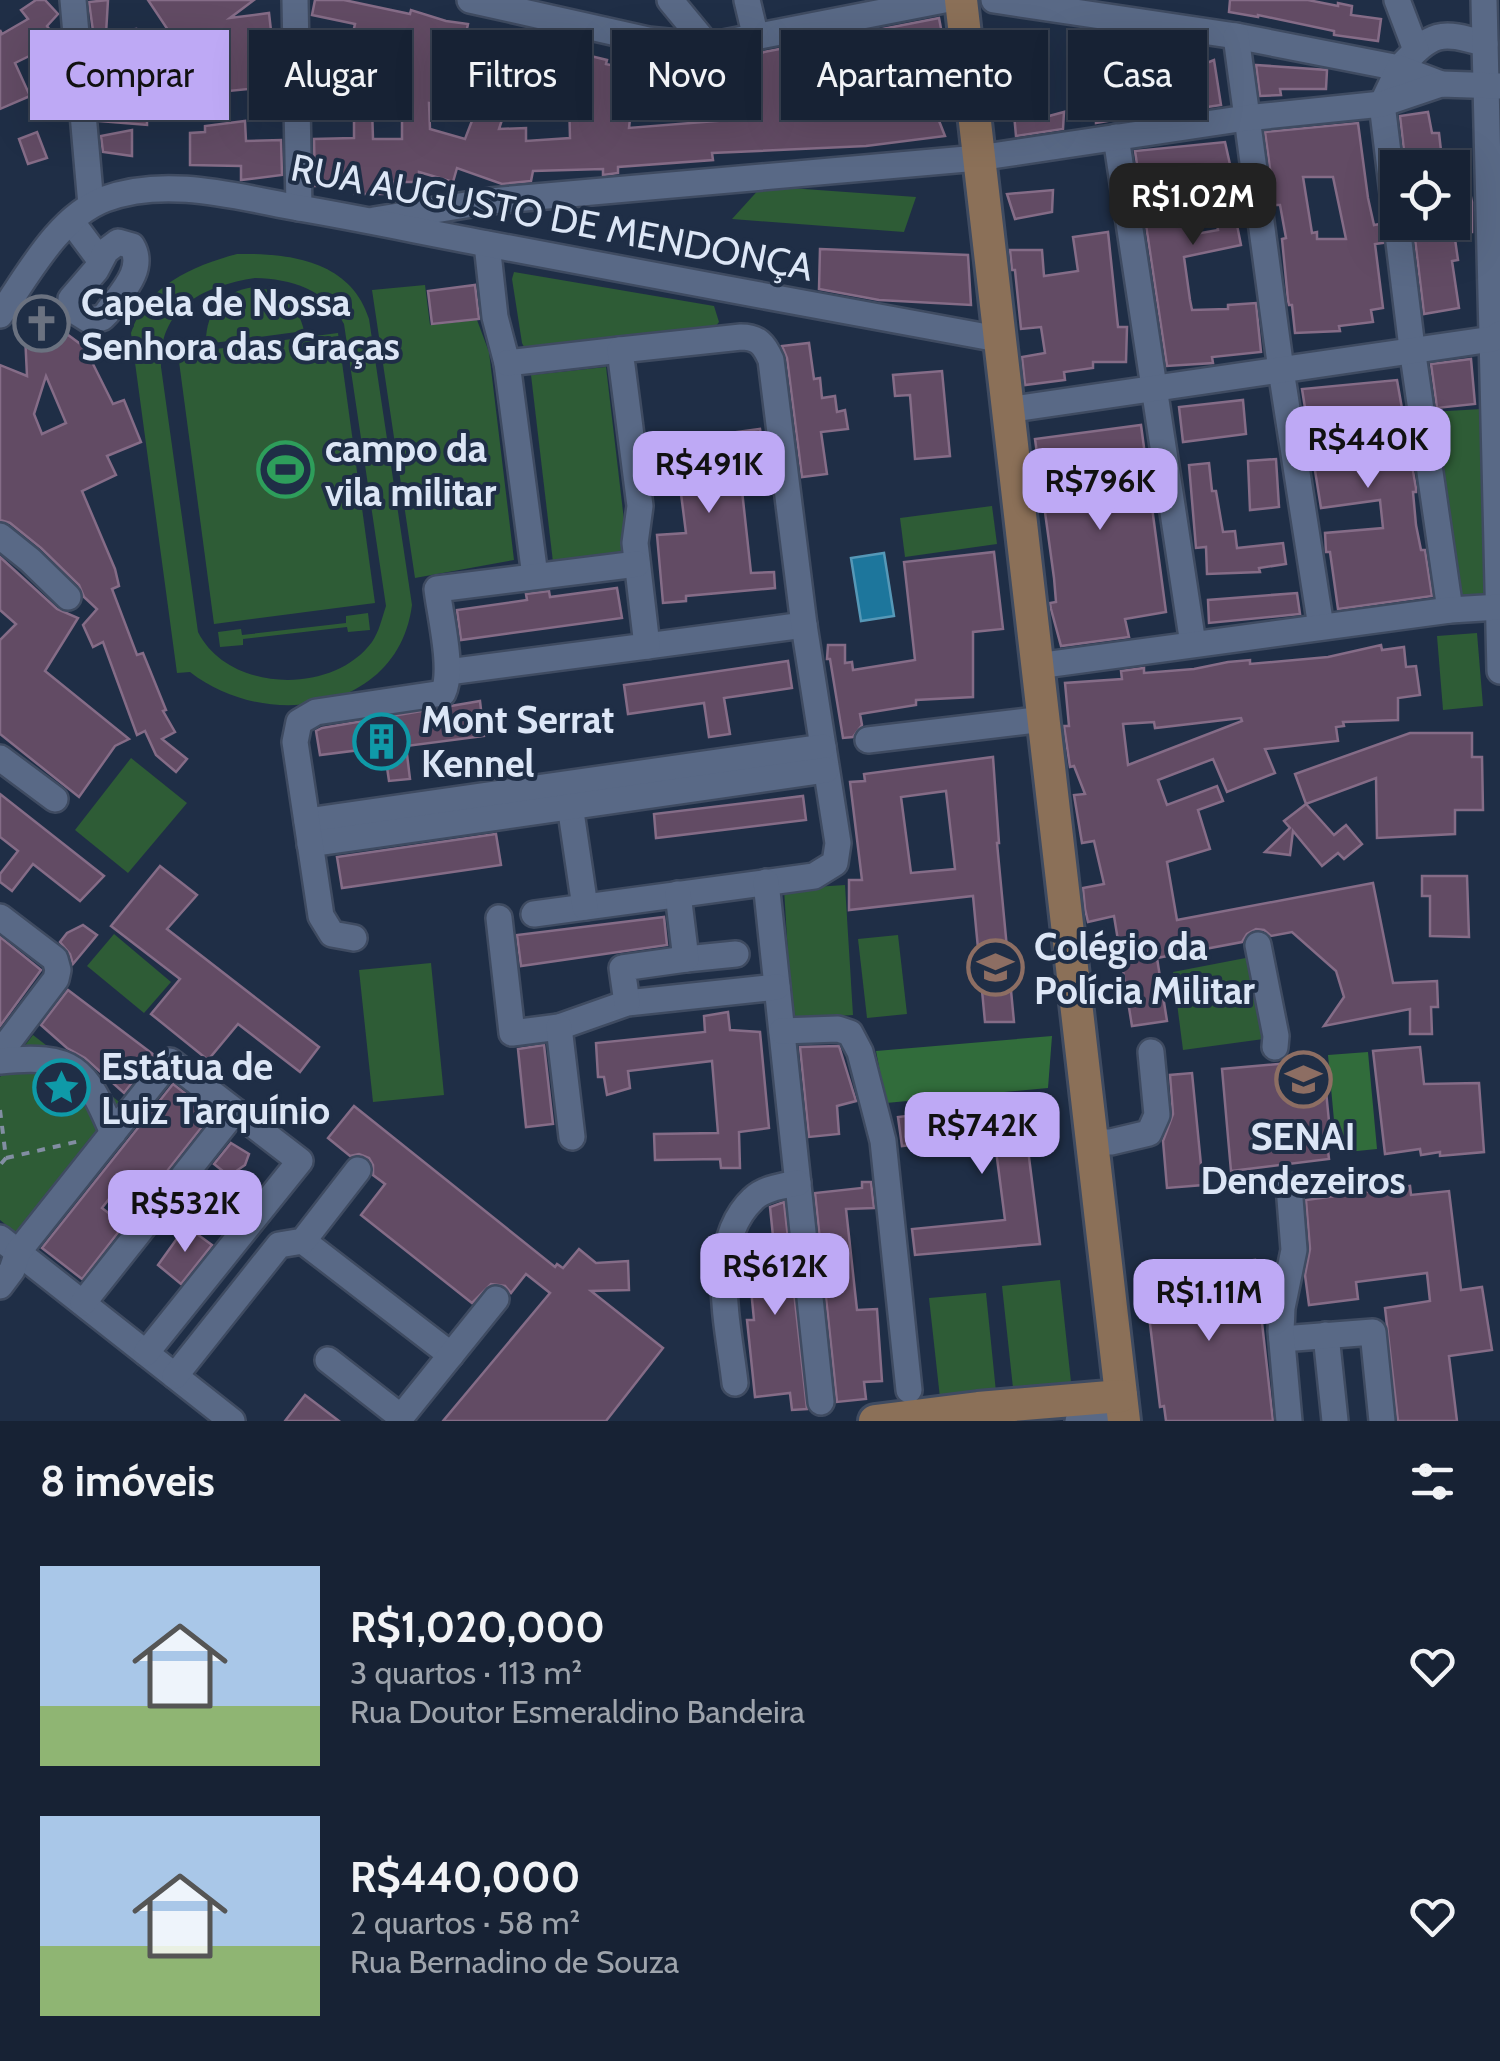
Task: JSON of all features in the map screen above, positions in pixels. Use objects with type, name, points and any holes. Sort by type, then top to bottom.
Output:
[{"type":"main road","points":[[875,1421],[978,1408],[1117,1413],[1093,1142],[961,0]]},
{"type":"street","points":[[73,0],[81,213],[100,260]]},
{"type":"street","points":[[295,0],[300,208]]},
{"type":"street","points":[[470,0],[612,32]]},
{"type":"street","points":[[670,0],[695,30]]},
{"type":"street","points":[[747,0],[754,30]]},
{"type":"street","points":[[761,37],[944,0]]},
{"type":"street","points":[[994,0],[1408,59],[1441,84]]},
{"type":"street","points":[[1400,0],[1408,59]]},
{"type":"street","points":[[1400,0],[1440,35]]},
{"type":"street","points":[[1484,0],[1485,44],[1494,86],[1500,671]]},
{"type":"street","points":[[1450,610],[1382,104],[1408,59],[1440,35],[1453,34],[1485,44]]},
{"type":"street","points":[[1236,36],[1320,628]]},
{"type":"street","points":[[374,220],[490,200],[978,158],[1246,118],[1382,104],[1441,84],[1494,86]]},
{"type":"street","points":[[1116,137],[1193,644]]},
{"type":"street","name":"RUA AUGUSTO DE MENDONÇA","points":[[81,213],[126,193],[211,192],[998,339]]},
{"type":"street","points":[[0,315],[81,213]]},
{"type":"street","points":[[487,244],[536,576]]},
{"type":"street","points":[[507,363],[741,336],[765,346],[838,843],[834,863],[814,876],[534,914]]},
{"type":"street","points":[[1007,410],[1496,337]]},
{"type":"street","points":[[620,350],[640,506],[635,529],[636,564],[647,646]]},
{"type":"street","points":[[0,536],[68,597]]},
{"type":"street","points":[[354,938],[332,934],[325,926],[295,742],[299,722],[316,712],[435,696],[447,689],[437,589],[636,564]]},
{"type":"street","points":[[1037,666],[1499,606]]},
{"type":"street","points":[[448,672],[804,625]]},
{"type":"street","points":[[868,740],[1044,720]]},
{"type":"street","points":[[0,758],[55,799]]},
{"type":"street","points":[[309,833],[570,805],[824,758]]},
{"type":"street","points":[[309,833],[824,758]]},
{"type":"street","points":[[570,805],[585,907]]},
{"type":"street","points":[[766,882],[821,1402]]},
{"type":"street","points":[[678,894],[686,960]]},
{"type":"street","points":[[0,917],[55,959],[58,970],[56,979],[0,1053]]},
{"type":"street","points":[[499,918],[512,1032],[559,1027],[627,1004],[777,987]]},
{"type":"street","points":[[1258,946],[1275,1047]]},
{"type":"street","points":[[627,1004],[622,968],[736,954]]},
{"type":"street","points":[[559,1027],[572,1137]]},
{"type":"street","points":[[782,1031],[838,1029],[850,1033],[860,1052],[883,1141],[909,1390]]},
{"type":"street","points":[[1093,1142],[1111,1142],[1150,1132],[1157,1115],[1151,1052]]},
{"type":"street","points":[[0,1061],[45,1057],[73,1068],[96,1094],[113,1134]]},
{"type":"street","points":[[0,1286],[12,1270],[9,1245],[113,1134],[170,1061],[300,1161],[146,1353]]},
{"type":"street","points":[[84,1303],[235,1111]]},
{"type":"street","points":[[176,1376],[279,1245],[303,1240],[358,1170]]},
{"type":"street","points":[[735,1383],[725,1286],[727,1251],[734,1230],[754,1197],[770,1189],[798,1184]]},
{"type":"street","points":[[1289,1421],[1282,1308],[1294,1250],[1290,1186]]},
{"type":"street","points":[[303,1240],[451,1355]]},
{"type":"street","points":[[9,1245],[232,1421]]},
{"type":"street","points":[[328,1360],[402,1417],[496,1299]]},
{"type":"street","points":[[1282,1339],[1372,1332],[1382,1421]]},
{"type":"street","points":[[1326,1336],[1335,1421]]},
{"type":"street","points":[[1078,1421],[1117,1413]]},
{"type":"path","points":[[0,1110],[6,1158]]},
{"type":"path","points":[[0,1166],[6,1158],[113,1134]]},
{"type":"green space","points":[[762,186],[916,197],[904,232],[732,219]]},
{"type":"green space","points":[[257,254],[316,264],[348,284],[369,319],[412,605],[402,641],[382,669],[355,689],[324,701],[290,705],[254,702],[220,690],[190,672],[177,673],[131,333],[138,317],[159,291],[188,272],[220,259]],"holes":[[[255,278],[317,294],[344,324],[386,606],[372,642],[354,660],[332,672],[281,680],[256,676],[232,666],[212,652],[198,632],[161,367],[167,329],[187,303],[218,287]]]},
{"type":"green space","points":[[514,272],[714,306],[719,322],[708,336],[528,355],[522,343]]},
{"type":"green space","points":[[425,285],[430,325],[477,320],[489,352],[514,560],[415,578],[372,290]]},
{"type":"green space","points":[[254,287],[287,300],[304,331],[206,344],[209,322],[218,305],[233,293]]},
{"type":"green space","points":[[338,333],[375,603],[214,624],[178,354]]},
{"type":"green space","points":[[606,367],[628,554],[553,562],[531,375]]},
{"type":"green space","points":[[1482,409],[1490,599],[1454,604],[1430,412]]},
{"type":"green space","points":[[992,506],[997,544],[905,557],[900,518]]},
{"type":"green space","points":[[368,613],[370,630],[348,632],[347,627],[243,639],[243,645],[220,647],[218,632],[241,629],[242,635],[346,623],[346,616]]},
{"type":"green space","points":[[1477,633],[1483,706],[1443,710],[1437,636]]},
{"type":"green space","points":[[131,758],[187,803],[128,873],[75,830]]},
{"type":"green space","points":[[845,885],[853,1015],[792,1019],[784,889]]},
{"type":"green space","points":[[114,934],[171,982],[144,1013],[87,966]]},
{"type":"green space","points":[[898,935],[907,1014],[867,1018],[858,939]]},
{"type":"green space","points":[[1256,956],[1271,1038],[1183,1050],[1173,972]]},
{"type":"green space","points":[[431,963],[444,1095],[373,1102],[359,970]]},
{"type":"green space","points":[[33,1035],[122,1104],[20,1236],[0,1220],[0,1077]]},
{"type":"green space","points":[[1052,1036],[1048,1088],[886,1103],[876,1051]]},
{"type":"green space","points":[[1368,1052],[1377,1149],[1337,1153],[1328,1055]]},
{"type":"green space","points":[[1060,1280],[1071,1382],[1013,1388],[1002,1286]]},
{"type":"green space","points":[[986,1293],[996,1392],[940,1398],[929,1298]]},
{"type":"water","points":[[884,553],[894,616],[861,621],[851,558]]},
{"type":"building","points":[[36,0],[45,0],[58,14],[47,26],[50,30],[30,30],[30,56],[15,63],[30,96],[0,109],[0,30],[2,34],[28,19],[21,10]]},
{"type":"building","points":[[108,0],[106,30],[93,30],[89,2]]},
{"type":"building","points":[[148,0],[254,0],[230,18],[269,13],[271,30],[249,30],[249,89],[229,91],[229,30],[168,30]]},
{"type":"building","points":[[315,0],[344,0],[410,14],[411,10],[468,24],[467,30],[432,30],[432,103],[429,103],[430,129],[465,139],[472,120],[502,120],[499,129],[526,128],[526,141],[570,138],[570,120],[592,120],[592,56],[612,65],[612,120],[630,120],[629,128],[761,120],[761,53],[781,49],[781,120],[939,120],[945,136],[866,146],[712,153],[713,160],[618,167],[618,173],[603,175],[603,169],[533,171],[531,181],[502,184],[457,168],[453,182],[419,172],[419,182],[394,182],[395,194],[355,194],[355,185],[315,186],[314,139],[354,138],[354,120],[372,120],[373,139],[402,139],[402,120],[412,120],[412,30],[354,30],[355,24],[312,15]]},
{"type":"building","points":[[1230,0],[1308,0],[1352,6],[1351,15],[1381,19],[1378,41],[1229,12]]},
{"type":"building","points":[[939,18],[941,30],[877,30]]},
{"type":"building","points":[[1214,60],[1221,105],[1207,107],[1207,63]]},
{"type":"building","points":[[1256,65],[1327,70],[1326,89],[1280,89],[1281,95],[1260,96]]},
{"type":"building","points":[[1064,112],[1063,129],[1016,136],[1015,120],[1048,120],[1048,116]]},
{"type":"building","points":[[1428,112],[1432,133],[1439,133],[1441,150],[1404,150],[1400,116]]},
{"type":"building","points":[[147,120],[147,125],[100,121]]},
{"type":"building","points":[[245,121],[246,141],[281,140],[282,175],[241,180],[241,166],[190,165],[190,133],[205,132],[205,126]]},
{"type":"building","points":[[1358,123],[1368,198],[1374,225],[1380,224],[1383,243],[1375,244],[1383,308],[1371,310],[1373,322],[1339,326],[1340,331],[1295,333],[1282,239],[1286,238],[1280,205],[1275,205],[1265,132]],"holes":[[[1303,177],[1333,177],[1346,239],[1317,239],[1317,232],[1312,233]]]},
{"type":"building","points":[[132,130],[132,156],[103,152],[101,136]]},
{"type":"building","points":[[37,132],[47,158],[28,164],[19,139]]},
{"type":"building","points":[[1225,142],[1239,205],[1241,245],[1184,257],[1190,300],[1192,310],[1256,303],[1261,352],[1212,357],[1213,363],[1167,366],[1135,151]],"holes":[[[1210,185],[1218,230],[1190,235],[1186,231],[1180,189]]]},
{"type":"building","points":[[1053,190],[1052,212],[1015,219],[1007,194]]},
{"type":"building","points":[[1470,192],[1472,202],[1470,232]]},
{"type":"building","points":[[1108,232],[1118,327],[1127,327],[1126,362],[1093,362],[1093,368],[1064,372],[1065,380],[1025,385],[1022,357],[1045,353],[1041,327],[1021,329],[1010,250],[1042,250],[1044,276],[1078,271],[1073,237]]},
{"type":"building","points":[[1415,240],[1455,240],[1458,260],[1452,261],[1459,308],[1424,314]]},
{"type":"building","points":[[820,249],[968,255],[971,305],[879,300],[819,289]]},
{"type":"building","points":[[475,285],[479,319],[432,324],[428,291]]},
{"type":"building","points":[[40,314],[82,342],[113,404],[124,400],[141,442],[107,456],[116,475],[82,491],[115,569],[119,586],[112,589],[137,655],[143,653],[166,710],[163,711],[175,732],[162,739],[187,759],[176,772],[156,755],[145,731],[137,735],[103,642],[93,647],[83,625],[97,609],[41,548],[10,523],[0,520],[0,365],[27,376],[25,334]],"holes":[[[46,376],[66,423],[42,434],[34,414]]]},
{"type":"building","points":[[809,343],[814,379],[820,378],[822,398],[835,396],[837,412],[845,410],[848,429],[821,432],[827,474],[802,477],[787,358],[782,346]]},
{"type":"building","points":[[1471,359],[1475,404],[1437,408],[1431,364]]},
{"type":"building","points":[[942,371],[950,456],[915,459],[910,395],[895,396],[893,375]]},
{"type":"building","points":[[1397,380],[1416,488],[1416,525],[1421,550],[1425,550],[1432,596],[1338,609],[1325,533],[1383,528],[1380,500],[1321,508],[1302,389]]},
{"type":"building","points":[[1243,400],[1246,434],[1183,442],[1179,407]]},
{"type":"building","points":[[1141,425],[1166,612],[1125,619],[1129,637],[1061,646],[1050,603],[1056,602],[1054,578],[1035,439]]},
{"type":"building","points":[[760,429],[765,460],[739,463],[751,573],[774,572],[775,588],[686,596],[686,601],[663,603],[657,535],[686,533],[678,470],[652,475],[648,444]]},
{"type":"building","points":[[1276,459],[1279,507],[1250,510],[1248,461]]},
{"type":"building","points":[[1209,463],[1223,532],[1235,531],[1237,548],[1283,543],[1286,564],[1259,568],[1260,572],[1207,574],[1206,547],[1196,548],[1189,465]]},
{"type":"building","points":[[994,552],[1003,629],[973,632],[973,697],[916,700],[916,705],[860,714],[862,725],[853,737],[843,738],[827,659],[828,645],[845,645],[845,663],[852,662],[853,670],[915,660],[904,562]]},
{"type":"building","points":[[0,557],[57,609],[78,618],[45,671],[129,739],[115,746],[79,797],[0,734],[0,640],[16,624],[0,610]]},
{"type":"building","points":[[617,588],[622,618],[461,640],[457,610],[527,600],[526,594],[549,591],[550,597]]},
{"type":"building","points":[[1297,593],[1300,614],[1209,623],[1208,600]]},
{"type":"building","points":[[1381,645],[1382,650],[1404,647],[1406,667],[1416,666],[1420,695],[1398,698],[1398,720],[1343,722],[1344,726],[1336,727],[1338,741],[1265,749],[1275,773],[1227,792],[1213,759],[1158,780],[1167,805],[1217,786],[1223,801],[1198,810],[1210,849],[1167,862],[1177,920],[1373,883],[1393,983],[1437,981],[1438,1007],[1431,1007],[1432,1034],[1410,1034],[1410,1009],[1324,1026],[1344,997],[1336,971],[1292,932],[1271,936],[1256,929],[1242,942],[1157,958],[1167,1021],[1132,1026],[1114,916],[1088,922],[1085,909],[1083,888],[1104,884],[1094,841],[1082,843],[1074,795],[1085,794],[1074,766],[1070,767],[1064,726],[1069,726],[1065,683],[1122,679],[1121,671],[1144,668],[1144,673],[1250,660],[1250,664],[1328,657]],"holes":[[[1241,718],[1242,721],[1128,765],[1123,724],[1154,722],[1155,728]]]},
{"type":"building","points":[[788,661],[792,688],[724,698],[730,734],[709,737],[704,703],[628,714],[624,685]]},
{"type":"building","name":"Mont Serrat Kennel","points":[[480,701],[484,736],[406,746],[410,779],[389,781],[384,747],[320,755],[316,731],[322,728]]},
{"type":"building","points":[[1410,733],[1472,733],[1472,757],[1482,757],[1483,810],[1455,810],[1455,834],[1377,838],[1376,778],[1306,804],[1295,774]]},
{"type":"building","points":[[993,757],[1014,1022],[985,1022],[973,896],[849,910],[849,880],[862,880],[850,782],[865,781],[864,774]],"holes":[[[946,791],[955,869],[911,873],[901,797]]]},
{"type":"building","points":[[0,794],[104,876],[80,901],[33,864],[12,891],[0,882],[0,874],[18,851],[0,837]]},
{"type":"building","points":[[803,796],[806,820],[656,838],[654,814]]},
{"type":"building","points":[[1306,804],[1334,835],[1346,825],[1362,844],[1344,859],[1338,853],[1322,866],[1293,831],[1290,855],[1265,852],[1290,828],[1284,821]]},
{"type":"building","points":[[496,834],[501,865],[342,888],[337,857]]},
{"type":"building","points":[[160,866],[197,895],[167,929],[319,1047],[300,1072],[238,1024],[208,1060],[151,1014],[180,979],[111,926]]},
{"type":"building","points":[[1422,876],[1467,876],[1469,937],[1430,936],[1430,896],[1422,896]]},
{"type":"building","points":[[664,917],[667,945],[521,966],[517,935]]},
{"type":"building","points":[[83,925],[97,935],[73,964],[60,942],[67,933]]},
{"type":"building","points":[[0,937],[41,970],[0,1026]]},
{"type":"building","points":[[68,990],[154,1055],[124,1093],[41,1025]]},
{"type":"building","points":[[728,1012],[730,1030],[760,1032],[769,1128],[739,1132],[740,1168],[721,1168],[720,1159],[655,1160],[654,1134],[718,1133],[712,1061],[628,1071],[630,1088],[607,1095],[604,1077],[598,1077],[596,1043],[705,1032],[704,1016]]},
{"type":"building","points":[[544,1045],[553,1124],[526,1127],[518,1049]]},
{"type":"building","points":[[839,1046],[856,1101],[837,1106],[839,1134],[809,1137],[800,1047]]},
{"type":"building","points":[[1420,1047],[1424,1084],[1479,1083],[1484,1152],[1440,1156],[1440,1152],[1421,1155],[1420,1149],[1385,1154],[1373,1051]]},
{"type":"building","points":[[1323,1060],[1331,1142],[1327,1142],[1329,1159],[1231,1171],[1222,1069]]},
{"type":"building","points":[[1192,1073],[1203,1185],[1167,1188],[1163,1141],[1173,1114],[1170,1075]]},
{"type":"building","points":[[173,1084],[212,1114],[142,1203],[119,1186],[102,1208],[124,1225],[82,1279],[42,1248]]},
{"type":"building","name":"Colégio da Polícia Militar","points":[[1022,1102],[1040,1244],[915,1255],[912,1229],[1005,1220],[994,1135],[902,1146],[898,1117]]},
{"type":"building","points":[[354,1106],[555,1267],[557,1264],[563,1268],[579,1249],[596,1263],[628,1261],[629,1290],[591,1291],[663,1348],[606,1421],[443,1421],[550,1293],[526,1274],[511,1293],[505,1286],[491,1284],[472,1303],[361,1215],[385,1184],[373,1175],[369,1158],[350,1156],[328,1138]]},
{"type":"building","points":[[231,1143],[249,1154],[245,1165],[229,1176],[214,1164]]},
{"type":"building","points":[[862,1182],[871,1182],[874,1208],[846,1209],[857,1310],[877,1309],[882,1381],[864,1382],[866,1399],[837,1402],[815,1193],[862,1188]]},
{"type":"building","points":[[1410,1186],[1411,1195],[1449,1191],[1461,1290],[1482,1287],[1492,1350],[1449,1356],[1457,1421],[1398,1421],[1385,1308],[1430,1301],[1427,1273],[1356,1282],[1358,1299],[1309,1305],[1305,1275],[1310,1249],[1306,1200]]},
{"type":"building","points":[[784,1202],[807,1409],[792,1410],[790,1393],[755,1397],[747,1320],[754,1320],[747,1248],[774,1246],[770,1207]]},
{"type":"building","points":[[186,1226],[212,1245],[181,1284],[158,1265]]},
{"type":"building","points":[[1255,1260],[1273,1421],[1166,1421],[1164,1406],[1160,1407],[1144,1274]]},
{"type":"building","points":[[305,1395],[339,1421],[285,1421]]},
{"type":"place","name":"Capela de Nossa Senhora das Graças","points":[[42,324]]},
{"type":"place","name":"campo da vila militar","points":[[286,470]]},
{"type":"place","name":"Mont Serrat Kennel","points":[[382,741]]},
{"type":"place","name":"Colégio da Polícia Militar","points":[[995,968]]},
{"type":"place","name":"SENAI Dendezeiros","points":[[1303,1079]]},
{"type":"place","name":"Estátua de Luiz Tarquínio","points":[[62,1088]]}]
